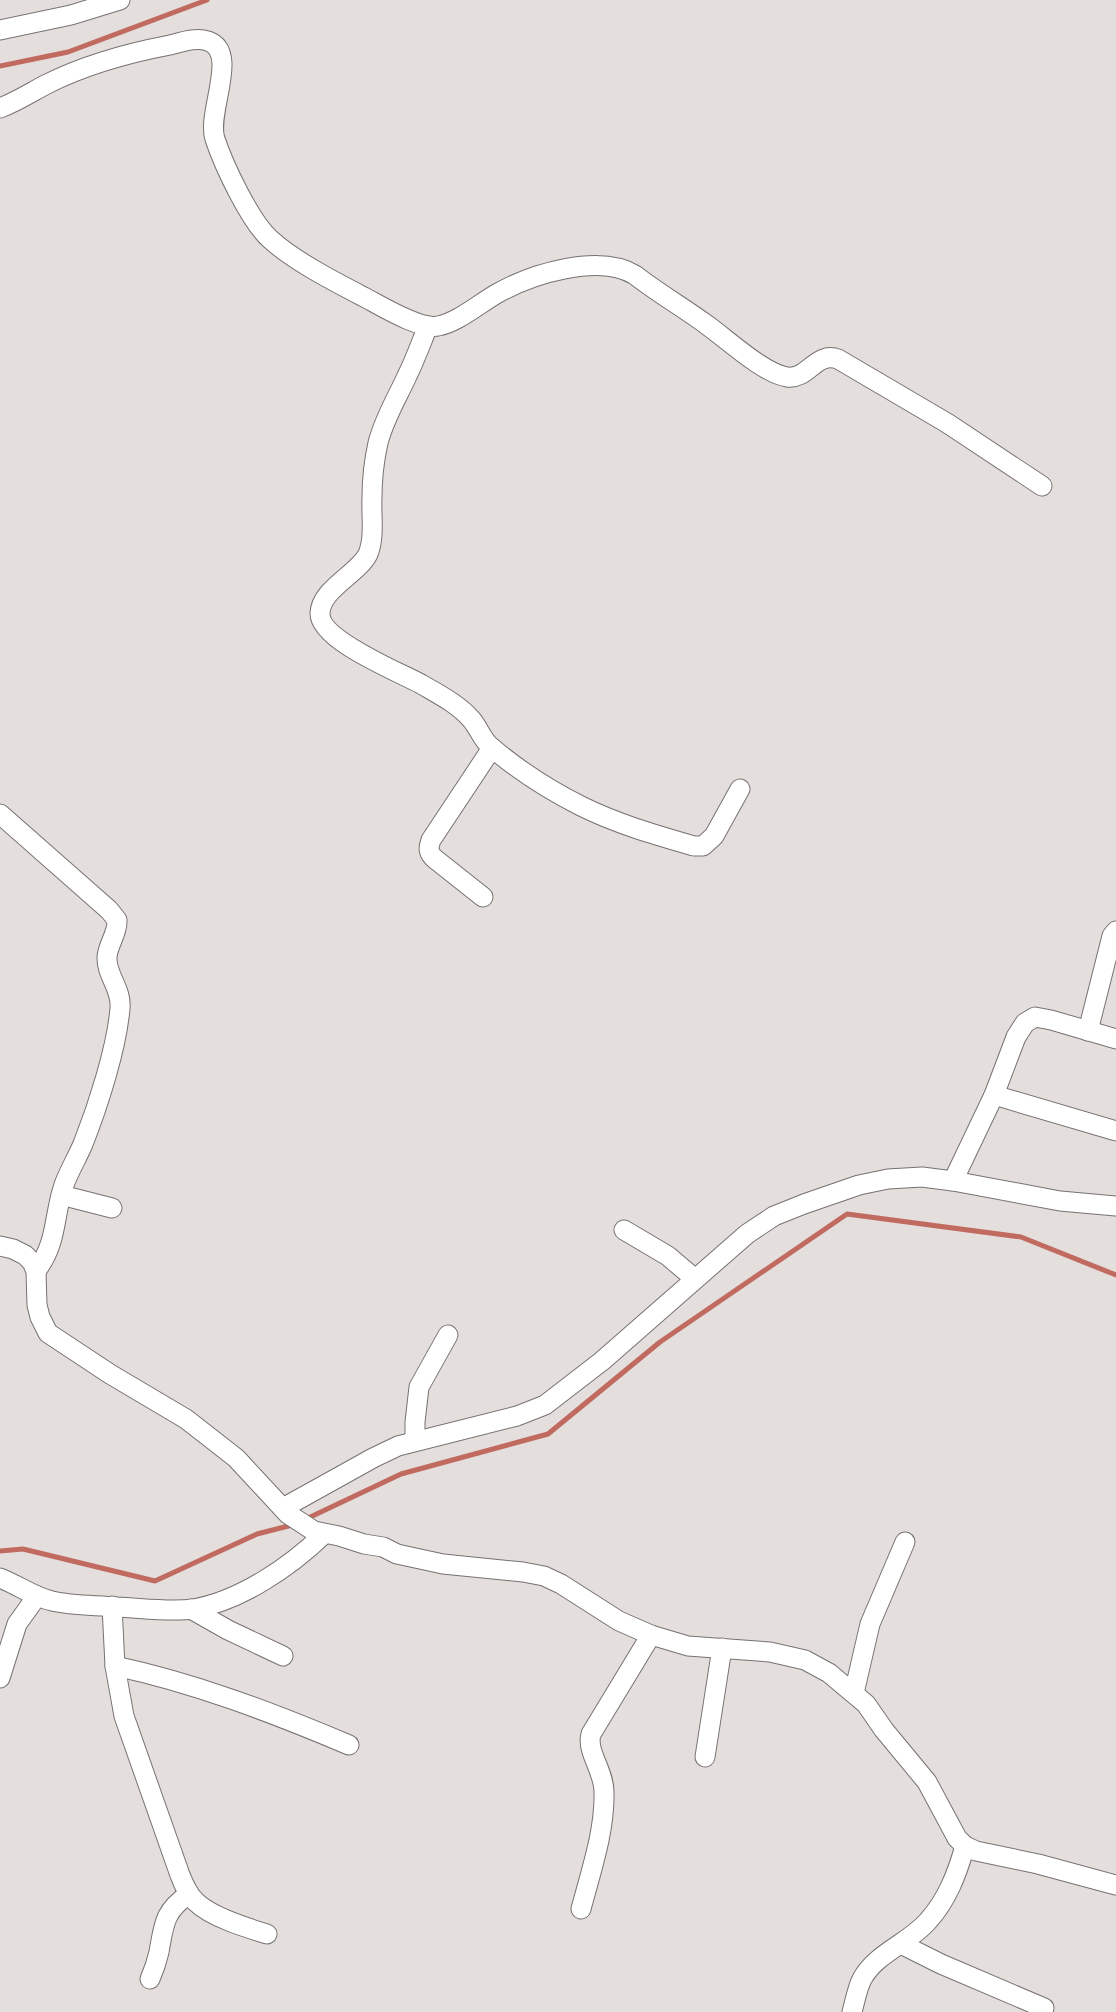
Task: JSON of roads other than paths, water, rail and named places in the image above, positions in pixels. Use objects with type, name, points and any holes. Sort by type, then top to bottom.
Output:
[{"type":"street","points":[[0,30],[71,14],[120,0]]},
{"type":"street","points":[[0,108],[24,98],[60,78],[110,60],[144,50],[194,40],[202,40],[214,44],[219,49],[223,60],[214,114],[214,137],[228,169],[258,225],[269,238],[312,268],[363,297],[410,320],[428,326],[438,326],[498,293],[546,274],[590,267],[618,267],[635,275],[750,358],[775,372],[788,377],[794,376],[826,357],[838,359],[947,423],[1042,486]]},
{"type":"street","points":[[428,326],[408,375],[386,420],[379,441],[373,476],[371,543],[368,554],[328,596],[322,605],[320,613],[324,627],[336,638],[380,664],[419,683],[461,710],[475,724],[492,748],[546,786],[609,819],[694,846],[704,846],[714,836],[740,789]]},
{"type":"street","points":[[482,896],[435,859],[430,854],[429,847],[431,840],[492,748]]},
{"type":"street","points":[[0,814],[117,920],[107,956],[107,964],[121,998],[117,1031],[86,1136],[61,1195],[52,1242],[36,1271]]},
{"type":"street","points":[[1088,1031],[1112,936],[1116,931]]},
{"type":"street","points":[[953,1181],[994,1095],[1016,1037],[1021,1028],[1030,1019],[1035,1017],[1051,1020],[1116,1039]]},
{"type":"street","points":[[994,1095],[1116,1131]]},
{"type":"street","points":[[286,1511],[373,1458],[398,1446],[500,1420],[532,1411],[545,1405],[602,1361],[747,1234],[782,1213],[859,1186],[888,1179],[922,1177],[953,1181],[1060,1202],[1116,1206]]},
{"type":"street","points":[[61,1195],[112,1208]]},
{"type":"street","points":[[624,1230],[668,1256],[695,1279]]},
{"type":"street","points":[[0,1246],[13,1249],[25,1255],[32,1262],[36,1271],[37,1305],[40,1317],[48,1333],[110,1374],[186,1419],[236,1458],[286,1511],[319,1533],[339,1536],[364,1544],[383,1547],[397,1554],[443,1564],[544,1576],[561,1584],[619,1621],[652,1635],[688,1646],[770,1652],[805,1660],[829,1673],[866,1704],[884,1730],[928,1782],[957,1838],[965,1846],[976,1851],[1038,1864],[1116,1885]]},
{"type":"street","points":[[415,1441],[419,1387],[448,1334]]},
{"type":"street","points":[[0,1578],[51,1601],[166,1610],[191,1609],[207,1606],[258,1584],[292,1562],[319,1533]]},
{"type":"street","points":[[854,1693],[870,1624],[905,1542]]},
{"type":"street","points":[[0,1678],[17,1624],[37,1596]]},
{"type":"street","points":[[112,1606],[115,1666],[124,1716],[180,1876],[195,1902],[233,1923],[267,1934]]},
{"type":"street","points":[[191,1609],[228,1630],[283,1656]]},
{"type":"street","points":[[581,1908],[602,1826],[604,1805],[604,1782],[589,1744],[591,1734],[652,1635]]},
{"type":"street","points":[[705,1757],[722,1648]]},
{"type":"street","points":[[115,1666],[158,1675],[283,1717],[349,1745]]},
{"type":"street","points":[[852,2012],[864,1976],[878,1961],[927,1922],[942,1902],[956,1876],[965,1846]]},
{"type":"street","points":[[150,1979],[158,1954],[163,1924],[174,1906],[189,1894]]},
{"type":"street","points":[[901,1944],[941,1964],[1044,2008]]},
{"type":"waterway","points":[[0,66],[68,52],[207,0]]},
{"type":"waterway","points":[[304,1520],[401,1474],[548,1434],[660,1342],[847,1214],[1021,1237],[1116,1275]]},
{"type":"waterway","points":[[0,1551],[23,1549],[155,1581],[257,1534],[296,1524]]}]
